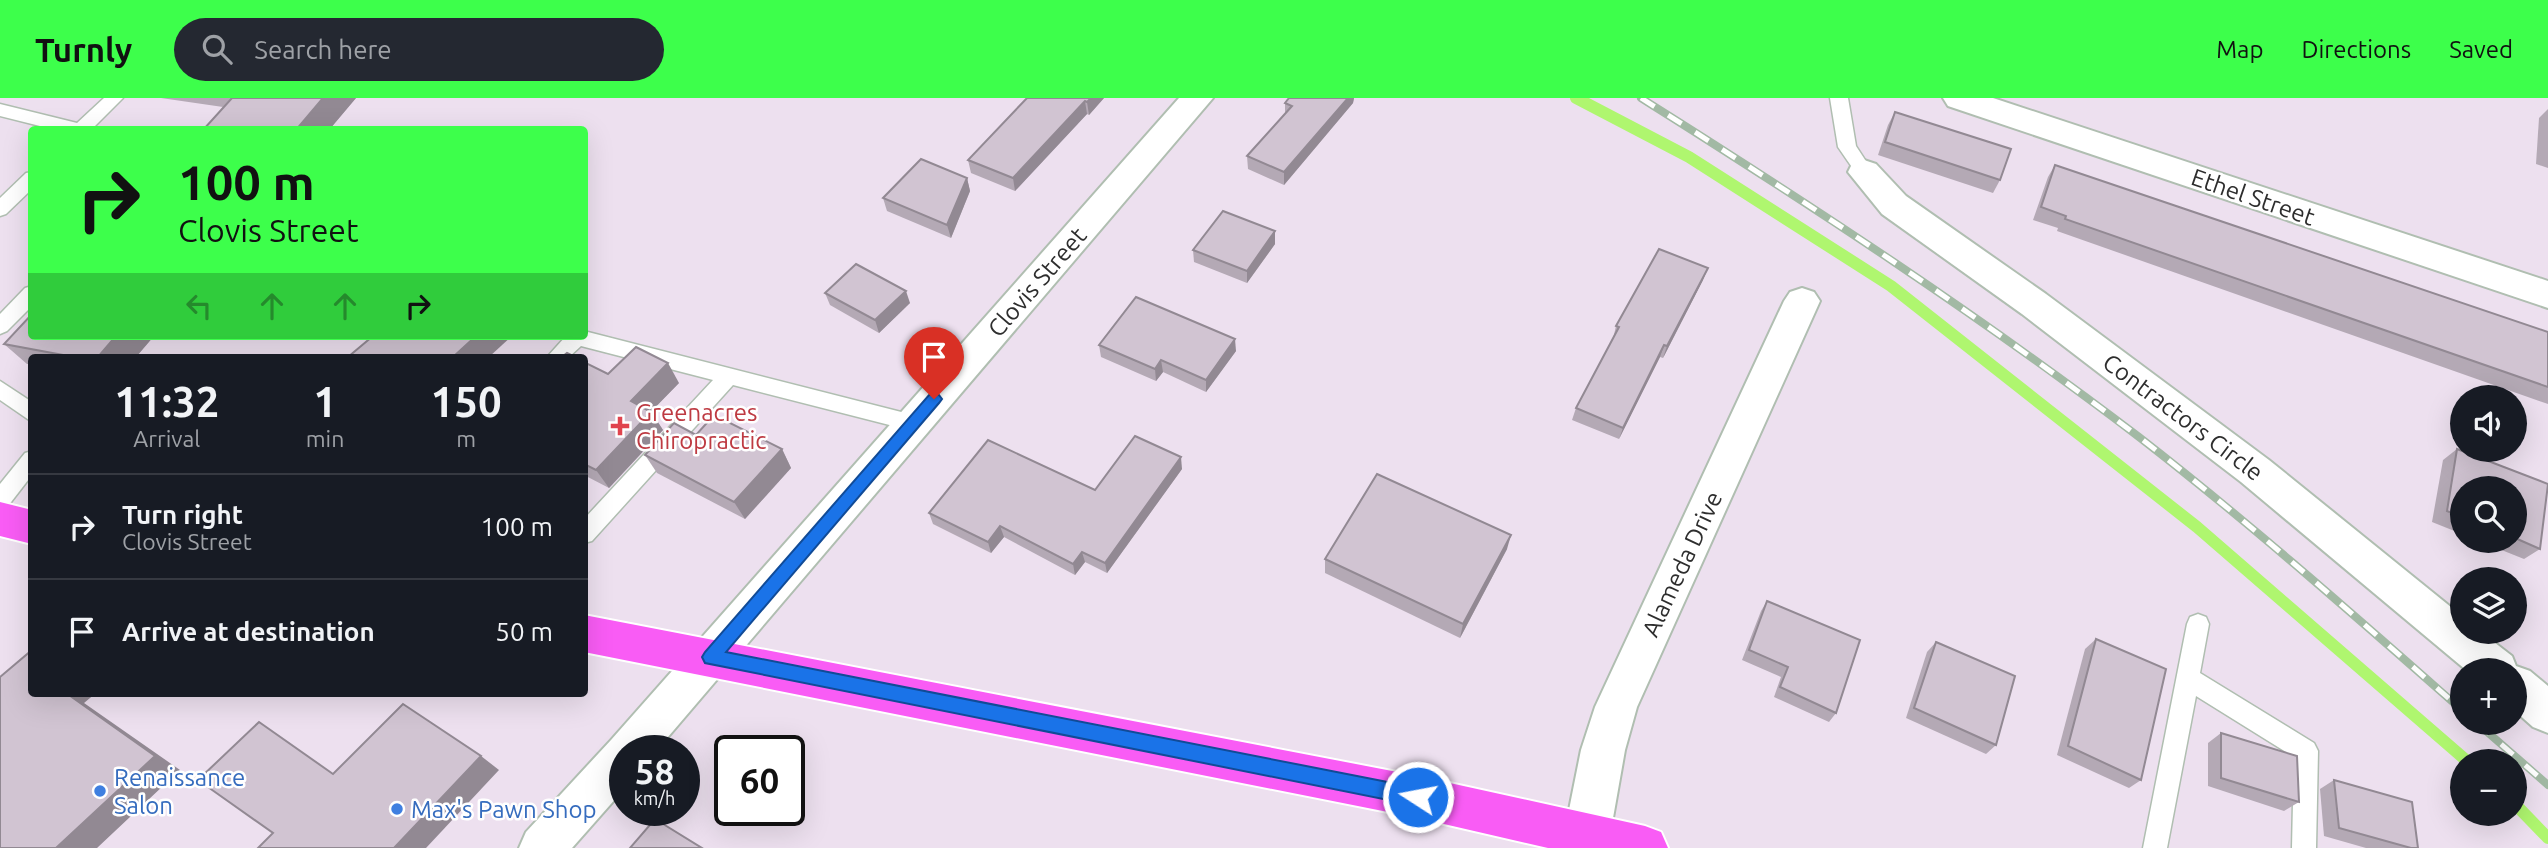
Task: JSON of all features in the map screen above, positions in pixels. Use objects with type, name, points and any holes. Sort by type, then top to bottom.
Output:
[{"type":"main road","points":[[0,519],[28,526]]},
{"type":"main road","points":[[588,634],[1418,797],[1584,844],[1645,848]]},
{"type":"street","name":"Clovis Street","points":[[642,735],[1197,98]]},
{"type":"street","name":"Ethel Street","points":[[1959,98],[2548,295]]},
{"type":"street","name":"Contractors Circle","points":[[1864,172],[1894,205],[2034,304],[2255,471],[2482,658]]},
{"type":"street","name":"Alameda Drive","points":[[1584,844],[1603,750],[1616,707],[1802,301]]},
{"type":"street","points":[[2527,695],[2548,713]]},
{"type":"street","points":[[542,848],[609,773]]},
{"type":"lane","points":[[84,126],[114,98]]},
{"type":"lane","points":[[1839,98],[1847,146],[1864,172]]},
{"type":"lane","points":[[0,110],[68,126]]},
{"type":"lane","points":[[0,209],[28,182]]},
{"type":"lane","points":[[0,326],[28,297]]},
{"type":"lane","points":[[560,354],[574,340]]},
{"type":"lane","points":[[588,340],[913,423]]},
{"type":"lane","points":[[588,530],[729,376]]},
{"type":"lane","points":[[0,389],[28,411]]},
{"type":"lane","points":[[0,500],[28,464]]},
{"type":"lane","points":[[2155,848],[2198,624]]},
{"type":"lane","points":[[2186,677],[2306,751],[2304,848]]},
{"type":"building","points":[[232,98],[323,98],[299,126],[207,126]]},
{"type":"building","points":[[1027,98],[1091,98],[1085,101],[1013,178],[968,160]]},
{"type":"building","points":[[1289,98],[1348,98],[1284,172],[1247,156],[1292,106],[1285,103]]},
{"type":"building","points":[[1895,112],[2011,149],[2000,180],[1885,142]]},
{"type":"building","points":[[921,159],[967,178],[947,225],[883,198]]},
{"type":"building","points":[[2055,165],[2548,332],[2548,387],[2065,219],[2066,216],[2041,207]]},
{"type":"building","points":[[1223,211],[1275,231],[1247,271],[1193,250]]},
{"type":"building","points":[[1659,249],[1708,268],[1667,346],[1664,345],[1623,428],[1576,408],[1619,327],[1616,326]]},
{"type":"building","points":[[856,264],[906,291],[875,320],[825,293]]},
{"type":"building","points":[[1136,297],[1235,339],[1206,380],[1161,360],[1155,369],[1099,345]]},
{"type":"building","points":[[28,318],[28,340],[113,340],[101,354],[58,354],[4,344]]},
{"type":"building","points":[[368,340],[472,340],[456,354],[352,354]]},
{"type":"building","points":[[636,347],[668,363],[631,401],[651,412],[596,470],[588,466],[588,364],[608,374]]},
{"type":"building","points":[[714,415],[782,449],[734,502],[645,455],[674,423],[696,435]]},
{"type":"building","points":[[1135,436],[1181,457],[1105,563],[1082,552],[1073,564],[1000,526],[988,542],[929,513],[988,440],[1095,490]]},
{"type":"building","points":[[2455,462],[2491,462],[2548,484],[2540,549],[2527,543],[2527,476],[2453,476]]},
{"type":"building","points":[[1377,474],[1511,535],[1463,624],[1325,559]]},
{"type":"building","points":[[1767,601],[1860,640],[1836,713],[1780,687],[1788,667],[1749,650]]},
{"type":"building","points":[[2096,639],[2166,669],[2141,780],[2068,746]]},
{"type":"building","points":[[1936,642],[2015,676],[1996,745],[1914,708]]},
{"type":"building","points":[[28,653],[28,697],[72,697],[155,756],[56,848],[0,848],[0,677]]},
{"type":"building","points":[[403,704],[481,756],[394,848],[258,848],[273,833],[198,780],[259,722],[333,774]]},
{"type":"building","points":[[2221,733],[2297,756],[2299,802],[2221,778]]},
{"type":"building","points":[[2334,780],[2412,802],[2418,848],[2339,828]]},
{"type":"building","points":[[649,826],[666,826],[702,848],[630,848]]},
{"type":"waterway","points":[[1576,98],[1689,157],[1891,286],[2197,527],[2453,749]]},
{"type":"waterway","points":[[2527,816],[2548,838]]},
{"type":"railway","points":[[1641,98],[1894,262],[2079,392],[2221,503],[2450,700]]},
{"type":"railway","points":[[2491,735],[2548,785]]},
{"type":"place","name":"Greenacres Chiropractic","points":[[620,426]]},
{"type":"place","name":"Renaissance Salon","points":[[100,791]]},
{"type":"place","name":"Max's Pawn Shop","points":[[397,809]]},
{"type":"route","points":[[934,399],[711,657],[1418,797]]}]
